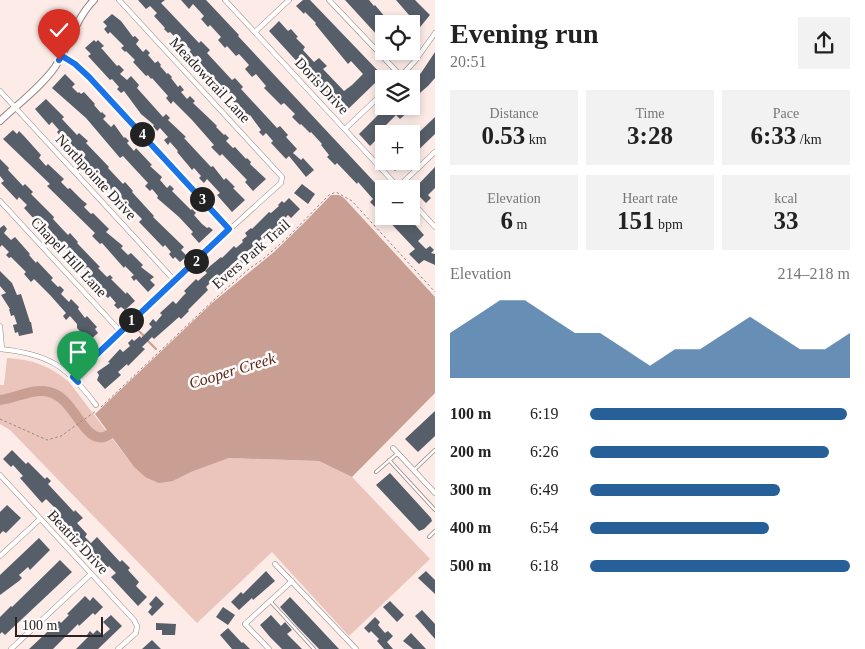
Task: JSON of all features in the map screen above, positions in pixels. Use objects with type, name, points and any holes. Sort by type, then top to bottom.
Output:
[{"type":"street","points":[[0,121],[53,69],[62,56],[83,15],[94,0]]},
{"type":"street","name":"Meadowtrail Lane","points":[[119,0],[282,177],[281,182],[229,229]]},
{"type":"street","name":"Doris Drive","points":[[225,0],[392,180]]},
{"type":"street","points":[[255,32],[289,0]]},
{"type":"street","points":[[329,0],[393,70]]},
{"type":"street","points":[[406,70],[415,61],[435,33]]},
{"type":"street","points":[[62,56],[75,64],[89,77],[229,229],[73,377]]},
{"type":"street","name":"Northpointe Drive","points":[[0,91],[174,280]]},
{"type":"street","points":[[345,129],[375,101]]},
{"type":"street","points":[[407,180],[435,152]]},
{"type":"street","name":"Chapel Hill Lane","points":[[0,201],[120,331]]},
{"type":"street","points":[[420,211],[435,227]]},
{"type":"street","points":[[0,326],[1,349],[26,352],[40,356],[58,365],[73,377],[96,405]]},
{"type":"street","points":[[393,448],[435,494]]},
{"type":"street","name":"Beatriz Drive","points":[[0,475],[134,620],[137,626],[136,633],[118,649]]},
{"type":"street","points":[[0,556],[40,519]]},
{"type":"street","points":[[276,564],[353,648]]},
{"type":"street","points":[[11,649],[91,574]]},
{"type":"street","points":[[268,649],[245,624],[292,581]]},
{"type":"lane","points":[[414,470],[435,450]]},
{"type":"lane","points":[[376,472],[398,453]]},
{"type":"lane","points":[[389,460],[435,510]]},
{"type":"lane","points":[[429,537],[435,532]]},
{"type":"lane","points":[[270,601],[314,649]]},
{"type":"path","name":"Evers Park Trail","points":[[0,419],[47,440],[61,436],[110,399],[121,386],[218,296],[287,238],[329,194],[336,192],[352,201],[435,292]]},
{"type":"shaded area","points":[[7,358],[40,364],[69,382],[134,467],[145,477],[173,481],[229,458],[319,461],[352,477],[430,559],[349,636],[272,552],[197,623],[10,430],[0,424],[0,385],[4,385]]},
{"type":"water","points":[[331,195],[339,195],[344,198],[435,297],[435,393],[352,477],[319,461],[229,458],[173,481],[159,483],[145,477],[134,467],[95,414],[212,303],[274,252]]},
{"type":"building","points":[[138,0],[165,0],[161,3],[199,43],[201,41],[210,50],[207,53],[232,80],[235,78],[243,87],[241,89],[277,128],[280,126],[288,135],[286,137],[297,149],[293,153],[301,160],[303,158],[314,170],[306,177],[289,156],[286,159],[271,143],[273,141],[266,133],[263,136],[259,132],[261,130],[250,115],[247,118],[228,92],[225,95],[222,89],[199,65],[201,63],[194,56],[191,58],[188,54],[191,50],[183,42],[179,45],[175,41],[177,39],[164,29],[154,16],[157,13],[150,6],[146,9]]},
{"type":"building","points":[[181,0],[206,0],[239,35],[375,183],[375,207],[370,202],[373,199],[358,182],[357,184],[337,163],[335,165],[327,157],[329,155],[322,144],[311,132],[292,117],[295,114],[284,103],[281,105],[264,88],[266,86],[256,74],[252,77],[245,69],[249,65],[239,54],[236,56],[227,46],[225,48],[218,40],[221,37],[210,25],[208,27],[201,19],[204,16],[193,4],[189,9]]},
{"type":"building","points":[[303,0],[310,0],[377,70],[375,70],[375,83],[344,113],[269,31],[279,21],[288,31],[291,29],[298,37],[296,38],[305,47],[303,50],[314,62],[319,58],[327,66],[323,69],[344,91],[352,85],[363,74],[351,61],[348,64],[316,23],[296,6]]},
{"type":"building","points":[[345,0],[369,0],[375,5],[383,15],[375,15],[375,33]]},
{"type":"building","points":[[396,0],[415,0],[430,15],[420,27],[420,15],[409,15]]},
{"type":"building","points":[[112,14],[121,21],[133,37],[135,36],[139,40],[136,44],[143,52],[146,49],[150,53],[148,55],[155,63],[158,61],[178,87],[180,85],[184,90],[181,92],[187,99],[190,96],[195,101],[193,103],[229,138],[226,141],[247,158],[251,162],[250,164],[266,179],[253,191],[245,182],[247,180],[222,154],[220,156],[211,147],[214,145],[192,120],[173,101],[171,104],[166,98],[168,96],[152,78],[148,75],[146,76],[133,62],[135,60],[121,48],[124,46],[110,32],[108,34],[104,29],[107,26],[103,22]]},
{"type":"building","points":[[94,40],[96,42],[98,40],[104,46],[101,48],[117,66],[119,65],[124,70],[120,74],[127,80],[131,76],[139,85],[137,88],[163,117],[166,114],[170,118],[168,120],[186,137],[184,138],[211,167],[213,166],[224,180],[226,178],[235,187],[233,188],[245,200],[232,212],[217,195],[220,193],[207,179],[204,183],[199,178],[201,176],[194,168],[192,170],[170,142],[168,145],[164,140],[168,137],[160,128],[157,131],[154,125],[141,114],[124,91],[121,93],[117,89],[119,87],[112,79],[110,80],[88,56],[91,54],[85,48]]},
{"type":"building","points":[[435,52],[435,78],[420,93],[421,73]]},
{"type":"building","points":[[65,74],[75,84],[72,87],[78,93],[84,92],[101,113],[106,116],[103,119],[111,127],[114,124],[124,138],[129,141],[127,143],[134,151],[136,148],[152,165],[150,166],[162,177],[160,180],[167,188],[170,185],[174,189],[172,191],[196,213],[194,215],[202,224],[213,230],[199,243],[191,234],[193,232],[179,217],[157,198],[158,196],[152,189],[150,191],[145,186],[148,183],[123,156],[120,158],[86,118],[52,88]]},
{"type":"building","points":[[46,99],[64,117],[62,119],[77,135],[79,133],[88,141],[86,143],[123,184],[125,182],[153,217],[184,247],[181,250],[187,256],[180,262],[175,257],[173,259],[169,254],[171,252],[165,245],[163,247],[139,222],[142,219],[135,212],[133,214],[125,206],[127,203],[120,196],[117,198],[113,194],[115,193],[102,182],[105,179],[97,171],[94,174],[79,156],[81,154],[74,146],[71,149],[57,132],[59,130],[52,122],[49,125],[35,109]]},
{"type":"building","points":[[378,115],[396,115],[386,125],[375,125],[375,141],[370,146],[359,134]]},
{"type":"building","points":[[396,115],[404,115],[400,119]]},
{"type":"building","points":[[435,117],[435,134],[420,148],[420,131]]},
{"type":"building","points":[[13,130],[17,134],[19,131],[24,136],[41,155],[39,158],[46,166],[48,164],[64,179],[61,182],[87,204],[84,207],[109,229],[106,232],[123,246],[121,248],[128,255],[131,253],[143,265],[141,267],[154,277],[150,280],[155,285],[148,292],[136,279],[134,281],[131,277],[134,275],[125,266],[124,268],[102,243],[100,244],[92,236],[95,233],[47,186],[50,184],[3,139]]},
{"type":"building","points":[[0,159],[23,186],[25,184],[33,192],[31,194],[54,217],[53,219],[68,235],[70,233],[100,267],[98,268],[107,277],[110,275],[113,278],[111,279],[135,301],[125,310],[121,307],[118,309],[110,296],[108,298],[103,294],[105,292],[99,285],[97,287],[84,273],[87,271],[70,257],[72,254],[65,247],[62,249],[47,233],[50,230],[42,222],[40,225],[24,208],[27,205],[19,197],[17,200],[1,183],[4,181],[0,176]]},
{"type":"building","points":[[435,167],[435,188],[428,195],[431,198],[426,203],[420,197],[420,183]]},
{"type":"building","points":[[302,184],[315,194],[308,204],[294,193]]},
{"type":"building","points":[[289,198],[300,209],[291,218],[288,215],[270,234],[262,239],[263,241],[249,252],[252,255],[243,263],[238,259],[230,266],[232,268],[216,283],[213,280],[206,287],[208,290],[189,311],[181,319],[179,317],[154,339],[152,337],[142,347],[145,349],[128,366],[127,364],[118,372],[121,375],[105,389],[97,380],[99,375],[97,372],[110,363],[108,362],[120,349],[123,352],[130,346],[128,343],[132,339],[134,341],[140,336],[141,338],[152,327],[149,324],[153,319],[156,322],[162,315],[160,313],[173,301],[176,304],[186,293],[184,291],[196,279],[198,281],[207,273],[205,271],[209,267],[234,246],[236,248],[243,242],[242,240],[247,236],[245,233],[252,229],[269,212],[271,213],[282,201],[284,203]]},
{"type":"building","points":[[4,225],[7,229],[4,233],[11,240],[15,237],[36,263],[37,261],[53,278],[51,280],[64,290],[61,294],[69,302],[71,299],[79,307],[78,309],[85,318],[87,316],[97,327],[95,329],[98,333],[89,341],[77,328],[77,324],[70,316],[66,320],[63,316],[66,313],[50,295],[34,279],[31,282],[24,274],[26,272],[11,257],[9,258],[6,255],[9,252],[2,245],[0,247],[0,228]]},
{"type":"building","points":[[392,225],[415,225],[424,235],[418,241],[426,249],[430,246],[434,250],[431,253],[435,254],[435,265],[424,260],[419,264],[409,254],[415,249]]},
{"type":"building","points":[[0,271],[12,283],[17,295],[21,294],[33,333],[19,336],[18,332],[15,333],[13,325],[17,324],[14,315],[11,316],[10,309],[1,295],[6,293],[0,286]]},
{"type":"building","points":[[72,339],[81,349],[77,352],[75,350],[70,356],[62,348]]},
{"type":"building","points":[[435,411],[435,436],[418,452],[405,439]]},
{"type":"building","points":[[12,450],[26,464],[28,462],[45,479],[47,477],[51,481],[48,484],[74,512],[75,510],[83,518],[77,523],[87,534],[85,537],[91,543],[97,537],[120,562],[122,560],[130,568],[128,570],[139,582],[136,586],[147,597],[138,606],[111,577],[116,573],[109,566],[105,570],[50,511],[54,507],[46,499],[42,503],[20,478],[23,476],[13,465],[11,467],[3,459]]},
{"type":"building","points":[[390,473],[431,518],[432,521],[424,529],[419,531],[376,485]]},
{"type":"building","points":[[7,505],[21,518],[6,533],[3,531],[0,534],[0,512]]},
{"type":"building","points":[[39,538],[50,550],[30,570],[28,567],[19,575],[22,578],[19,581],[0,595],[0,575]]},
{"type":"building","points":[[60,560],[72,572],[5,635],[2,632],[0,634],[0,617]]},
{"type":"building","points":[[266,571],[275,581],[239,610],[231,602],[241,592],[243,594]]},
{"type":"building","points":[[426,571],[435,580],[435,594],[418,578]]},
{"type":"building","points":[[85,596],[90,601],[93,597],[103,607],[95,615],[93,613],[79,626],[78,624],[53,649],[29,649],[59,621],[61,623]]},
{"type":"building","points":[[156,596],[164,604],[152,616],[148,612],[152,607],[149,604]]},
{"type":"building","points":[[290,597],[339,649],[319,649],[296,625],[280,607]]},
{"type":"building","points":[[390,601],[404,615],[397,622],[383,607]]},
{"type":"building","points":[[223,607],[235,615],[228,625],[216,617]]},
{"type":"building","points":[[422,610],[435,624],[435,639],[415,616]]},
{"type":"building","points":[[111,615],[122,626],[98,649],[76,649],[88,637],[87,635],[90,631],[93,634],[97,630],[103,635],[110,629],[103,622]]},
{"type":"building","points":[[271,615],[281,626],[285,622],[292,630],[287,634],[302,649],[282,649],[270,637],[260,625]]},
{"type":"building","points":[[375,617],[380,622],[378,625],[385,633],[388,631],[393,636],[387,642],[393,649],[384,649],[377,641],[379,639],[371,631],[369,633],[364,628]]},
{"type":"building","points":[[156,623],[176,624],[175,635],[162,635],[162,630],[156,630]]},
{"type":"building","points":[[228,628],[250,649],[232,649],[220,635]]},
{"type":"building","points":[[411,633],[426,649],[413,649],[403,641]]},
{"type":"building","points":[[152,640],[161,649],[142,649]]},
{"type":"waterway","points":[[135,327],[144,336]]},
{"type":"waterway","points":[[147,340],[156,349]]},
{"type":"waterway","name":"Cooper Creek","points":[[0,400],[37,391],[49,392],[65,402],[90,433],[97,437],[104,437],[121,427]]},
{"type":"route","points":[[59,60],[62,56],[75,64],[89,77],[229,229],[73,377],[78,382]]}]
